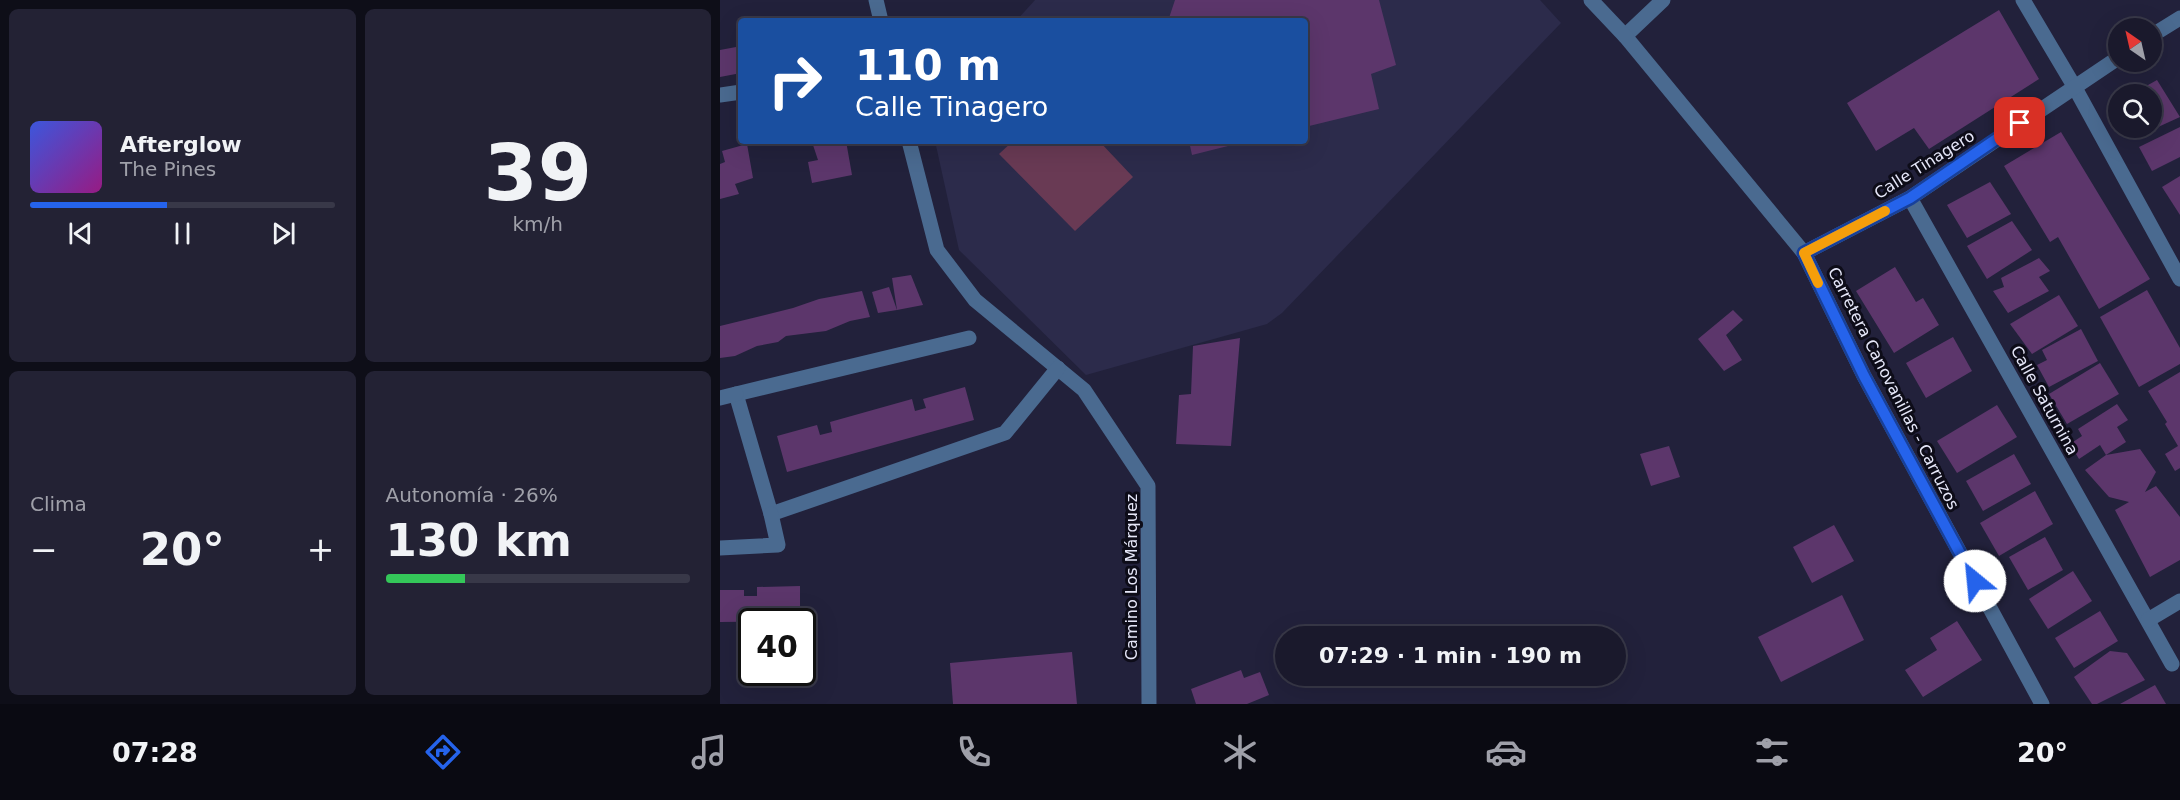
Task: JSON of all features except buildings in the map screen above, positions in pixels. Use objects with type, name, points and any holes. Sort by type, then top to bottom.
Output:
[{"type":"street","points":[[876,0],[880,18]]},
{"type":"street","name":"Carretera Canovanillas - Carruzos","points":[[1590,0],[1625,36],[1804,253],[1864,376],[2042,704]]},
{"type":"street","points":[[1625,36],[1663,0]]},
{"type":"street","points":[[2023,0],[2074,86],[2180,279]]},
{"type":"street","points":[[2162,29],[2180,18]]},
{"type":"street","name":"Calle Tinagero","points":[[1804,253],[1910,198],[2108,64]]},
{"type":"street","points":[[720,95],[738,92]]},
{"type":"street","name":"Camino Los Márquez","points":[[910,144],[937,250],[975,300],[1084,390],[1148,486],[1149,704]]},
{"type":"street","name":"Calle Saturnina","points":[[1910,198],[2172,664]]},
{"type":"street","points":[[720,398],[969,338]]},
{"type":"street","points":[[771,514],[1005,433],[1058,368]]},
{"type":"street","points":[[720,548],[778,545],[736,394]]},
{"type":"street","points":[[2148,620],[2180,601]]},
{"type":"shaded area","points":[[1035,0],[1540,0],[1561,23],[1282,313],[1267,324],[1086,375],[959,250],[936,144],[1308,144],[1308,18],[1019,18]]},
{"type":"shaded area","points":[[1010,144],[1102,144],[1133,177],[1075,231],[999,154]]},
{"type":"slow traffic","points":[[1818,283],[1804,253],[1885,211]]},
{"type":"route","points":[[1975,581],[1864,376],[1804,253],[1910,198],[2020,123]]}]
